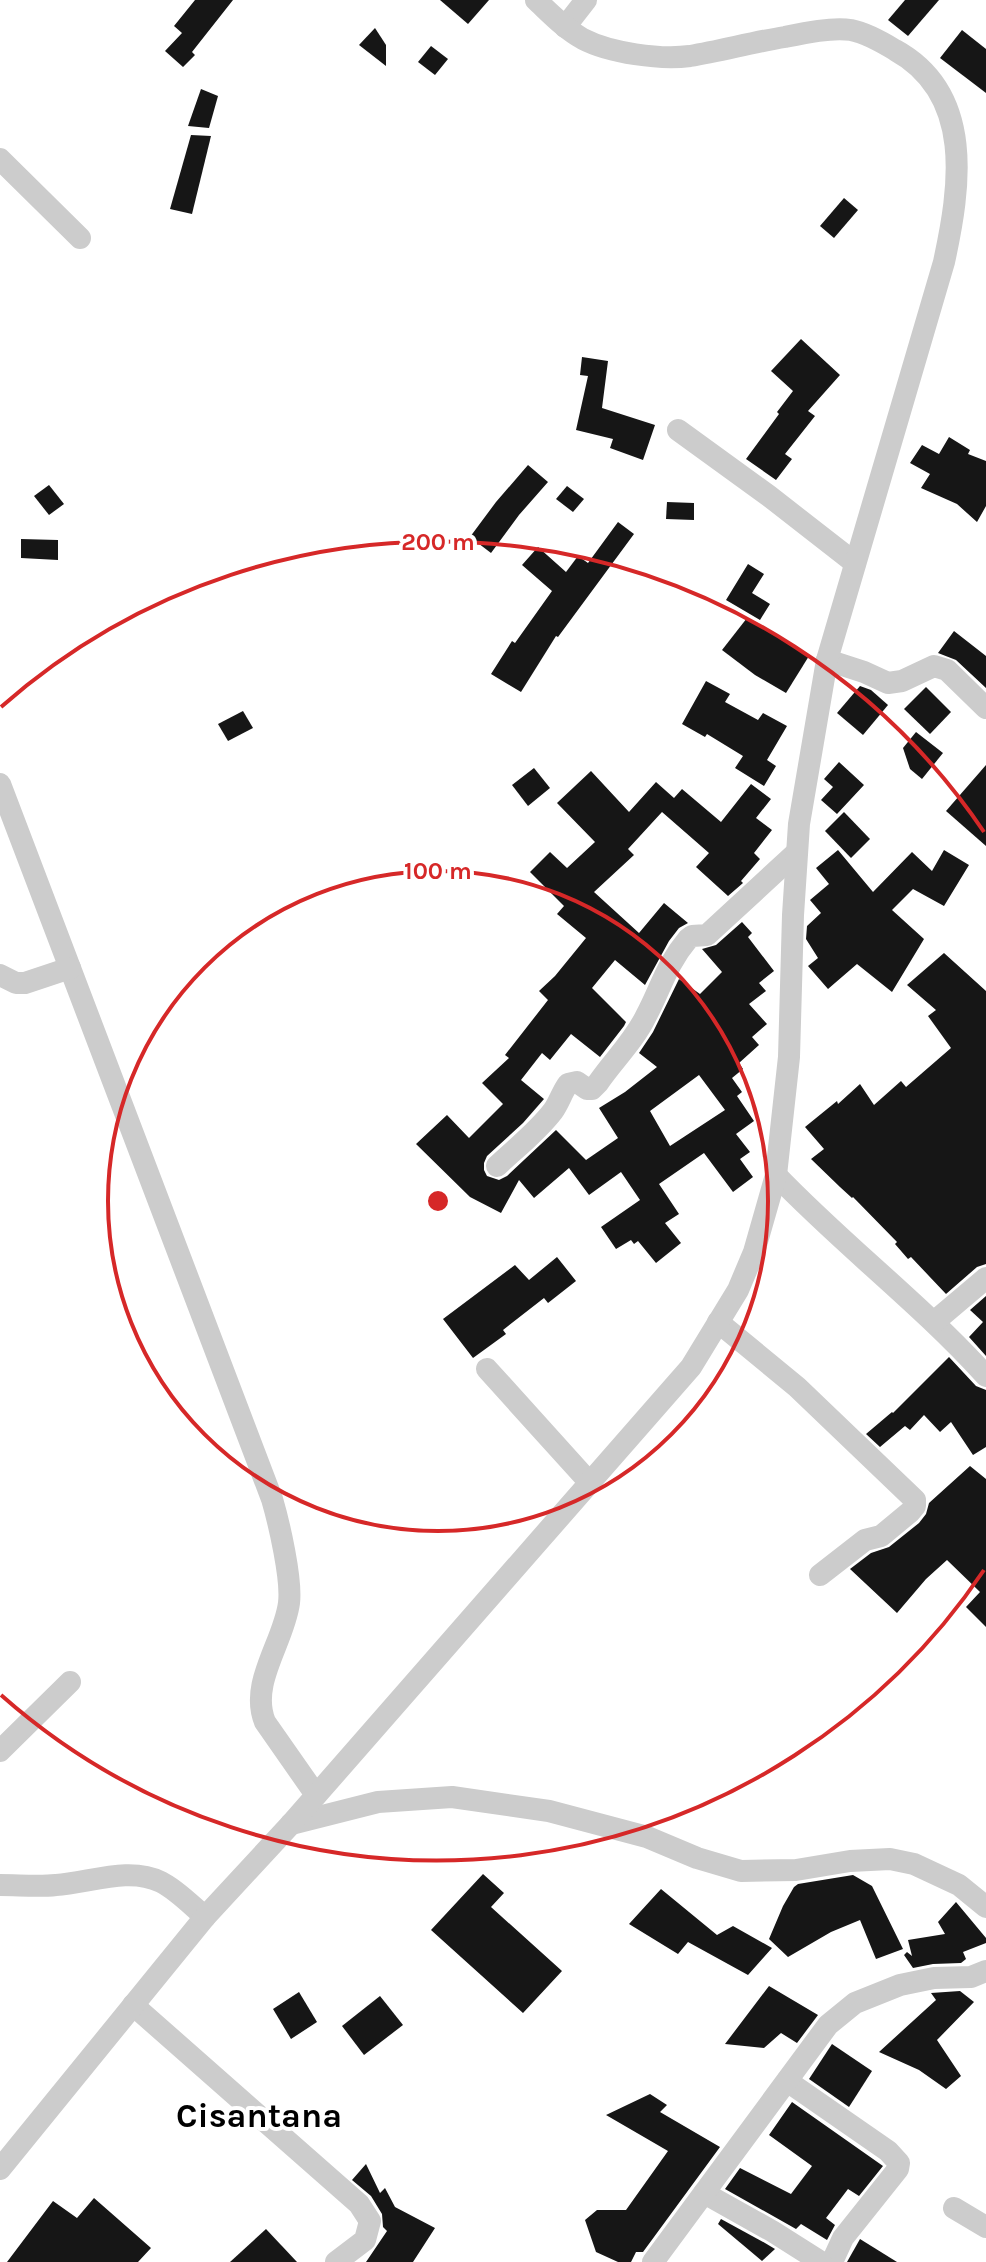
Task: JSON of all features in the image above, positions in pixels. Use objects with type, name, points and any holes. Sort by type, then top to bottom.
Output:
[{"type":"street","points":[[0,2169],[205,1917],[291,1824],[691,1367],[738,1290],[754,1252],[776,1175],[789,1057],[799,824],[827,660],[944,262],[957,179],[955,135],[944,101],[925,71],[903,54],[851,30],[809,32],[687,56],[652,55],[619,51],[584,39],[565,27],[536,0]]},
{"type":"street","points":[[565,27],[586,0]]},
{"type":"street","points":[[0,159],[80,238]]},
{"type":"street","points":[[678,430],[855,563]]},
{"type":"street","points":[[827,660],[888,683],[902,681],[934,666],[947,670],[986,708]]},
{"type":"street","points":[[0,784],[272,1499],[289,1585],[289,1602],[285,1622],[259,1693],[260,1711],[316,1795]]},
{"type":"street","points":[[497,1166],[543,1123],[568,1084],[577,1082],[592,1089],[598,1083],[646,1017],[664,973],[688,939],[707,935],[797,852]]},
{"type":"street","points":[[0,975],[16,983],[25,983],[70,968]]},
{"type":"street","points":[[776,1175],[812,1213],[934,1322],[986,1376]]},
{"type":"street","points":[[934,1322],[986,1278]]},
{"type":"street","points":[[718,1322],[797,1387],[915,1500],[910,1512],[881,1536],[865,1540],[820,1575]]},
{"type":"street","points":[[487,1369],[590,1483]]},
{"type":"street","points":[[0,1751],[70,1682]]},
{"type":"street","points":[[291,1824],[378,1802],[467,1798],[549,1811],[647,1837],[697,1858],[741,1871],[796,1870],[850,1861],[890,1859],[914,1864],[959,1885],[986,1907]]},
{"type":"street","points":[[0,1885],[56,1885],[109,1877],[149,1877],[162,1882],[205,1917]]},
{"type":"street","points":[[653,2262],[828,2025],[855,2003],[900,1985],[934,1978],[971,1977],[986,1971]]},
{"type":"street","points":[[133,2005],[359,2204],[370,2221],[365,2240],[336,2262]]},
{"type":"street","points":[[787,2081],[888,2151],[899,2163],[898,2169],[843,2238],[832,2262]]},
{"type":"street","points":[[704,2193],[821,2262]]},
{"type":"street","points":[[954,2208],[986,2227]]},
{"type":"building","points":[[195,0],[233,0],[192,52],[195,55],[183,67],[165,51],[182,33],[174,26]]},
{"type":"building","points":[[440,0],[489,0],[468,24]]},
{"type":"building","points":[[905,0],[939,0],[908,36],[888,20]]},
{"type":"building","points":[[375,28],[386,45],[386,66],[359,45]]},
{"type":"building","points":[[962,30],[986,49],[986,93],[940,58]]},
{"type":"building","points":[[431,46],[448,59],[435,75],[418,62]]},
{"type":"building","points":[[201,89],[218,96],[209,128],[188,126]]},
{"type":"building","points":[[191,135],[211,136],[192,214],[170,209]]},
{"type":"building","points":[[844,198],[858,210],[834,238],[820,226]]},
{"type":"building","points":[[801,339],[840,375],[808,411],[815,416],[785,454],[792,459],[776,480],[746,459],[793,391],[771,371]]},
{"type":"building","points":[[582,357],[608,361],[602,408],[655,425],[643,460],[610,448],[613,439],[576,430],[588,376],[580,375]]},
{"type":"building","points":[[949,437],[970,450],[968,454],[986,461],[986,506],[977,522],[957,504],[921,488],[930,474],[910,463],[922,445],[939,454]]},
{"type":"building","points":[[528,465],[548,482],[491,553],[470,537]]},
{"type":"building","points":[[49,485],[64,504],[49,515],[34,496]]},
{"type":"building","points":[[567,486],[584,499],[573,512],[556,499]]},
{"type":"building","points":[[667,502],[694,503],[694,520],[666,519]]},
{"type":"building","points":[[618,522],[634,534],[556,636],[521,692],[491,674],[512,641],[515,643],[552,591],[522,565],[538,547],[566,572],[578,556],[588,563]]},
{"type":"building","points":[[21,539],[58,540],[58,560],[21,558]]},
{"type":"building","points":[[748,564],[764,574],[752,593],[770,604],[760,620],[726,600]]},
{"type":"building","points":[[747,618],[809,656],[786,693],[722,650]]},
{"type":"building","points":[[954,631],[986,656],[986,688],[956,660],[938,653]]},
{"type":"building","points":[[706,681],[730,694],[725,702],[758,720],[763,713],[787,726],[767,760],[776,766],[764,786],[735,768],[743,756],[707,734],[705,737],[682,724]]},
{"type":"building","points":[[860,686],[871,690],[888,705],[863,735],[837,713]]},
{"type":"building","points":[[926,687],[951,712],[930,734],[904,709]]},
{"type":"building","points":[[243,711],[253,728],[228,741],[218,724]]},
{"type":"building","points":[[916,732],[943,753],[922,779],[910,769],[903,748]]},
{"type":"building","points":[[839,762],[864,785],[837,814],[821,800],[833,787],[824,779]]},
{"type":"building","points":[[986,765],[986,846],[946,811]]},
{"type":"building","points":[[534,768],[550,788],[528,806],[512,785]]},
{"type":"building","points":[[591,771],[629,812],[656,782],[674,798],[682,789],[721,822],[751,784],[771,799],[756,818],[772,830],[754,853],[760,859],[741,881],[743,883],[728,896],[696,867],[709,853],[662,812],[628,849],[634,855],[594,892],[639,933],[664,903],[688,923],[679,928],[669,941],[645,985],[615,960],[592,988],[626,1022],[624,1026],[600,1057],[571,1034],[550,1060],[542,1053],[521,1080],[544,1099],[487,1156],[484,1163],[487,1176],[499,1180],[556,1130],[586,1160],[618,1138],[599,1108],[657,1067],[639,1053],[679,979],[700,994],[722,972],[702,949],[716,945],[742,922],[752,933],[748,937],[774,971],[759,983],[766,991],[749,1004],[767,1024],[752,1037],[759,1045],[739,1063],[743,1069],[732,1078],[742,1092],[737,1096],[754,1121],[736,1134],[750,1152],[740,1159],[753,1177],[733,1192],[704,1153],[659,1184],[679,1214],[665,1223],[681,1243],[656,1263],[638,1241],[634,1244],[631,1240],[616,1249],[601,1227],[640,1200],[621,1172],[589,1195],[569,1168],[534,1198],[519,1180],[501,1213],[470,1197],[416,1144],[447,1115],[469,1138],[503,1104],[482,1083],[509,1058],[505,1055],[548,1000],[539,991],[586,938],[557,914],[564,906],[530,872],[550,852],[567,868],[595,842],[557,803]],"holes":[[[699,1075],[725,1110],[670,1146],[650,1111]]]},
{"type":"building","points":[[844,812],[870,839],[851,858],[825,831]]},
{"type":"building","points":[[838,850],[873,892],[912,852],[932,871],[944,850],[969,865],[944,906],[913,889],[892,910],[924,939],[892,992],[857,964],[828,989],[808,966],[818,958],[806,939],[807,926],[821,913],[810,900],[829,884],[816,868]]},
{"type":"building","points":[[944,953],[986,991],[986,1264],[977,1267],[946,1294],[911,1257],[908,1259],[895,1244],[897,1242],[853,1197],[811,1159],[824,1149],[805,1127],[860,1084],[874,1105],[901,1081],[906,1087],[951,1048],[928,1016],[936,1010],[907,985]]},
{"type":"building","points":[[557,1257],[576,1281],[548,1303],[544,1298],[503,1330],[506,1334],[473,1358],[443,1319],[515,1265],[529,1280]]},
{"type":"building","points":[[986,1296],[986,1356],[969,1337],[983,1322],[970,1310]]},
{"type":"building","points":[[949,1357],[976,1386],[986,1390],[986,1447],[973,1455],[951,1422],[940,1432],[924,1415],[910,1430],[905,1426],[880,1447],[866,1434],[893,1413]]},
{"type":"building","points":[[970,1466],[986,1479],[986,1627],[966,1607],[980,1592],[947,1560],[897,1613],[850,1569],[871,1553],[889,1547],[919,1523],[929,1503]]},
{"type":"building","points":[[483,1874],[504,1893],[491,1907],[562,1971],[523,2013],[431,1930]]},
{"type":"building","points":[[853,1875],[872,1886],[903,1949],[876,1959],[860,1920],[831,1932],[788,1957],[769,1939],[794,1887]]},
{"type":"building","points":[[661,1889],[717,1935],[733,1926],[772,1948],[748,1975],[688,1942],[678,1954],[629,1924]]},
{"type":"building","points":[[956,1902],[986,1938],[986,1943],[963,1952],[966,1959],[961,1963],[913,1968],[904,1955],[907,1952],[912,1956],[908,1940],[945,1934],[938,1922]]},
{"type":"building","points":[[769,1986],[818,2015],[797,2043],[781,2033],[764,2048],[725,2044]]},
{"type":"building","points":[[960,1991],[974,2002],[937,2040],[961,2076],[946,2089],[919,2070],[879,2052],[936,2000],[931,1993]]},
{"type":"building","points":[[299,1992],[317,2022],[291,2039],[273,2009]]},
{"type":"building","points":[[380,1996],[403,2025],[364,2055],[342,2026]]},
{"type":"building","points":[[832,2044],[872,2071],[849,2107],[809,2079]]},
{"type":"building","points":[[650,2094],[667,2105],[660,2112],[720,2147],[643,2252],[636,2252],[631,2262],[618,2262],[596,2252],[585,2220],[597,2210],[626,2210],[668,2151],[606,2115]]},
{"type":"building","points":[[792,2102],[883,2166],[859,2196],[848,2189],[826,2218],[835,2225],[827,2240],[801,2224],[796,2229],[725,2189],[740,2168],[791,2194],[812,2166],[769,2135]]},
{"type":"building","points":[[366,2164],[380,2193],[385,2188],[395,2207],[435,2228],[413,2262],[366,2262],[387,2231],[383,2227],[382,2214],[371,2196],[352,2180]]},
{"type":"building","points":[[94,2198],[151,2248],[138,2262],[7,2262],[53,2201],[77,2218]]},
{"type":"building","points":[[721,2219],[775,2249],[762,2261],[718,2224]]},
{"type":"building","points":[[266,2229],[297,2262],[230,2262]]},
{"type":"building","points":[[860,2239],[897,2262],[847,2262]]},
{"type":"district","name":"Cisantana","points":[[259,2115]]}]
